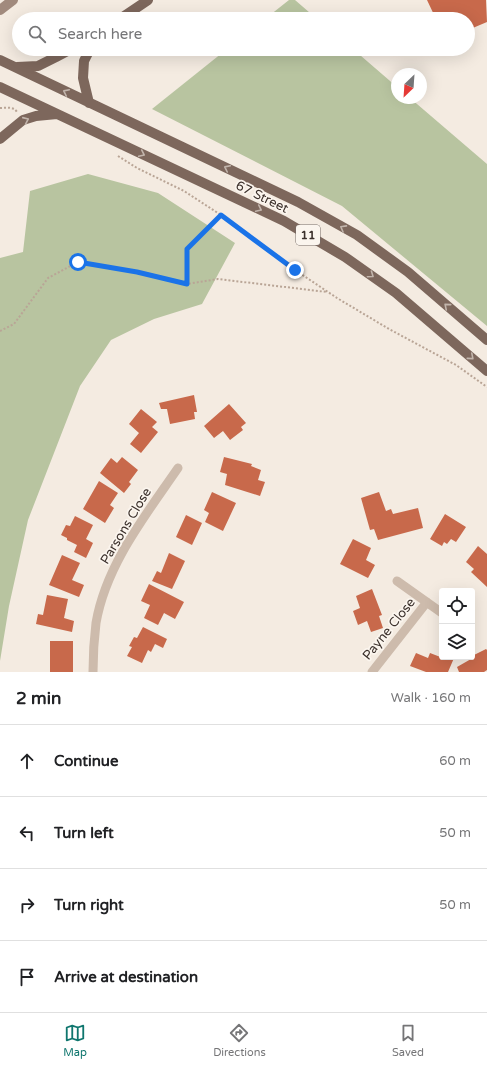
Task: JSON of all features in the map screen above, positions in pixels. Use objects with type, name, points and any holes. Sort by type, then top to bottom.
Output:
[{"type":"main road","points":[[0,10],[13,0]]},
{"type":"main road","points":[[130,12],[148,0]]},
{"type":"main road","points":[[15,67],[38,66],[59,56]]},
{"type":"main road","points":[[86,56],[84,61],[83,78],[89,103]]},
{"type":"main road","name":"67 Street","points":[[0,60],[298,202],[357,235],[408,272],[487,340]]},
{"type":"main road","name":"67 Street","points":[[0,87],[284,221],[345,257],[396,293],[487,371]]},
{"type":"main road","points":[[0,139],[23,120],[36,116],[57,114]]},
{"type":"street","name":"Parsons Close","points":[[93,672],[96,623],[109,580],[124,550],[178,468]]},
{"type":"street","name":"Payne Close","points":[[397,581],[439,611]]},
{"type":"street","name":"Payne Close","points":[[372,672],[428,602]]},
{"type":"path","points":[[117,156],[137,168],[184,191],[221,215],[295,270],[348,305],[456,365],[487,387]]},
{"type":"path","points":[[187,284],[187,249],[221,215]]},
{"type":"path","points":[[0,330],[14,324],[48,278],[78,262],[137,272],[187,284],[218,279],[328,292]]},
{"type":"green space","points":[[289,0],[295,0],[309,12],[274,12]]},
{"type":"green space","points":[[218,56],[361,56],[391,82],[391,104],[417,104],[487,164],[487,326],[342,206],[152,109]]},
{"type":"green space","points":[[88,174],[158,193],[235,243],[202,304],[154,319],[111,340],[80,386],[28,520],[9,606],[0,661],[0,258],[23,252],[30,191]]},
{"type":"building","points":[[427,0],[486,0],[487,22],[475,27],[475,12],[433,12]]},
{"type":"building","points":[[194,395],[197,412],[194,412],[195,419],[170,424],[167,409],[161,409],[159,403]]},
{"type":"building","points":[[229,404],[246,423],[241,427],[243,430],[230,440],[223,431],[214,438],[204,426]]},
{"type":"building","points":[[141,409],[157,422],[152,427],[158,432],[141,453],[130,444],[139,433],[129,424]]},
{"type":"building","points":[[122,457],[138,470],[129,482],[131,484],[124,493],[100,473],[111,458],[117,463]]},
{"type":"building","points":[[224,457],[252,464],[251,466],[261,470],[258,480],[265,482],[260,496],[225,485],[227,474],[220,472]]},
{"type":"building","points":[[99,481],[118,493],[110,505],[114,508],[105,523],[83,509]]},
{"type":"building","points":[[212,492],[236,503],[223,531],[205,522],[209,513],[204,510]]},
{"type":"building","points":[[379,492],[386,511],[391,509],[393,514],[418,508],[423,528],[378,540],[374,529],[370,530],[361,498]]},
{"type":"building","points":[[445,514],[466,527],[456,542],[451,539],[447,544],[444,542],[442,546],[430,539]]},
{"type":"building","points":[[186,515],[202,523],[192,545],[176,537]]},
{"type":"building","points":[[75,516],[93,525],[86,539],[93,543],[86,558],[74,552],[77,545],[61,535],[66,525],[70,526]]},
{"type":"building","points":[[353,539],[371,548],[366,560],[375,565],[368,578],[340,564]]},
{"type":"building","points":[[478,546],[487,554],[487,587],[471,572],[474,569],[466,562]]},
{"type":"building","points":[[169,553],[185,561],[172,589],[152,581],[157,571],[161,573]]},
{"type":"building","points":[[62,555],[80,563],[72,580],[84,585],[79,597],[49,585]]},
{"type":"building","points":[[149,584],[184,602],[175,619],[164,613],[158,625],[144,618],[150,605],[141,601]]},
{"type":"building","points":[[372,589],[382,615],[379,616],[383,628],[371,632],[367,621],[358,625],[353,611],[360,608],[356,596]]},
{"type":"building","points":[[47,595],[68,599],[64,618],[74,621],[72,632],[36,624],[38,614],[43,615]]},
{"type":"building","points":[[143,627],[167,639],[163,648],[155,644],[151,652],[148,650],[142,663],[127,656],[132,647],[129,646],[134,637],[137,638]]},
{"type":"building","points":[[50,641],[73,641],[73,672],[50,672]]},
{"type":"building","points":[[486,649],[487,650],[487,670],[484,672],[459,672],[457,667],[469,660],[475,660],[475,654]]},
{"type":"building","points":[[416,653],[428,658],[430,653],[439,656],[439,660],[453,660],[448,672],[426,672],[410,666]]},
{"type":"route","points":[[78,262],[137,272],[187,284],[187,249],[221,215],[295,270]]}]
